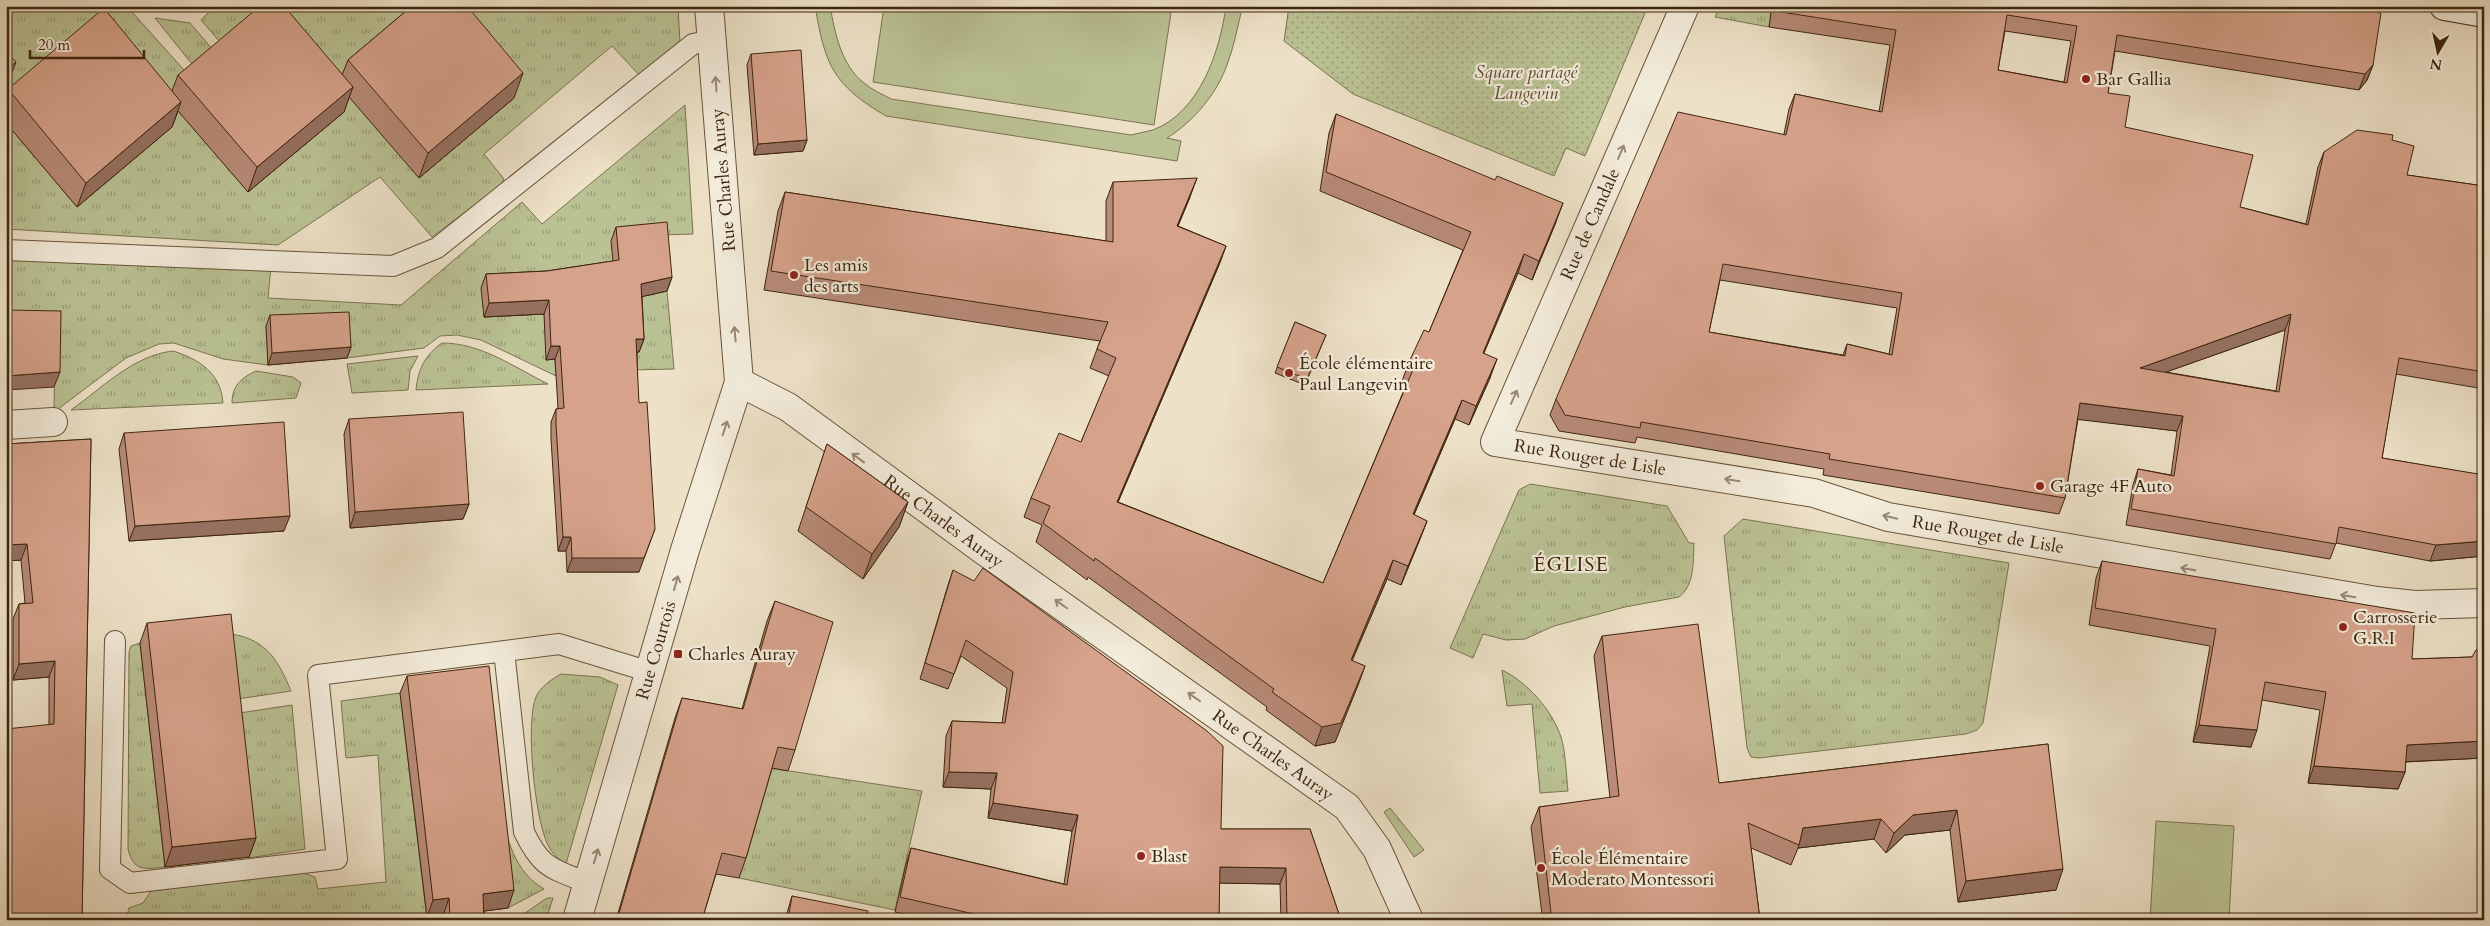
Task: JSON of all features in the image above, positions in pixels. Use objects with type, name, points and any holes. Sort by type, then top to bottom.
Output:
[{"type":"street","name":"Rue Charles Auray","points":[[709,6],[739,382],[788,406],[983,550],[1347,807],[1377,849],[1409,920]]},
{"type":"street","name":"Rue de Candale","points":[[1495,442],[1685,6]]},
{"type":"street","points":[[2444,6],[2484,13]]},
{"type":"street","name":"Rue Courtois","points":[[577,920],[685,550],[739,382]]},
{"type":"street","points":[[6,425],[53,422]]},
{"type":"street","name":"Rue Rouget de Lisle","points":[[1495,442],[1814,493],[1888,517],[2377,601],[2415,605],[2484,603]]},
{"type":"lane","points":[[6,250],[393,266],[437,248],[692,44],[712,40]]},
{"type":"lane","points":[[115,640],[110,868],[130,883],[337,859],[318,675],[559,644],[650,672]]},
{"type":"lane","points":[[504,652],[524,832],[535,854],[546,866],[588,883]]},
{"type":"green space","points":[[6,6],[89,6],[132,12],[193,80],[169,100],[248,192],[227,50],[201,20],[215,6],[432,6],[339,85],[419,178],[514,98],[451,22],[470,6],[678,6],[680,43],[642,78],[612,46],[484,154],[504,179],[501,185],[432,237],[380,177],[278,245],[6,229],[6,123],[77,207],[6,107]]},
{"type":"green space","points":[[815,6],[830,6],[840,48],[856,76],[870,88],[891,99],[1131,135],[1153,130],[1169,121],[1183,109],[1195,95],[1213,60],[1219,42],[1226,6],[1240,6],[1241,13],[1234,44],[1224,74],[1218,85],[1204,106],[1186,124],[1167,138],[1181,141],[1177,161],[886,116],[854,94],[834,72],[823,44]]},
{"type":"green space","points":[[884,6],[1172,6],[1154,125],[873,82]]},
{"type":"green space","name":"Square partagé Langevin","points":[[1289,6],[1648,6],[1585,156],[1566,148],[1554,176],[1353,94],[1284,41]]},
{"type":"green space","points":[[1720,6],[1772,6],[1769,27],[1715,17]]},
{"type":"green space","points":[[155,18],[190,23],[219,57],[200,74]]},
{"type":"green space","points":[[685,105],[693,234],[662,235],[614,273],[484,317],[544,314],[555,359],[556,376],[481,340],[457,335],[440,336],[424,348],[347,358],[345,323],[266,326],[268,365],[223,359],[174,343],[159,344],[126,358],[54,412],[55,326],[6,325],[6,247],[271,266],[268,298],[401,305],[522,202],[542,224]]},
{"type":"green space","points":[[667,291],[674,369],[631,370],[630,352],[635,298]]},
{"type":"green space","points":[[442,343],[456,344],[484,351],[548,384],[416,390],[423,363],[431,352]]},
{"type":"green space","points":[[173,351],[192,358],[213,375],[218,383],[223,403],[71,410],[132,366],[145,359]]},
{"type":"green space","points":[[418,356],[410,371],[408,390],[352,393],[347,364]]},
{"type":"green space","points":[[256,371],[293,377],[301,383],[296,398],[232,403],[232,397],[238,383]]},
{"type":"green space","points":[[1530,484],[1667,506],[1689,543],[1694,543],[1691,579],[1684,592],[1679,597],[1625,607],[1554,626],[1525,639],[1506,640],[1483,634],[1473,658],[1450,648],[1519,490]]},
{"type":"green space","points":[[1743,519],[2009,563],[1983,723],[1977,730],[1966,734],[1759,758],[1751,757],[1747,748],[1724,536]]},
{"type":"green space","points":[[224,633],[238,635],[259,644],[274,659],[291,691],[231,700]]},
{"type":"green space","points":[[140,643],[165,867],[141,867],[133,862],[128,849],[129,652],[131,646]]},
{"type":"green space","points":[[1502,670],[1529,689],[1545,707],[1557,727],[1563,743],[1568,791],[1540,793],[1532,704],[1507,706]]},
{"type":"green space","points":[[561,674],[600,677],[618,685],[566,864],[552,851],[543,833],[533,771],[531,728],[533,710],[538,693],[550,681]]},
{"type":"green space","points":[[400,693],[427,920],[126,920],[129,908],[143,903],[151,891],[300,872],[315,877],[318,889],[386,882],[378,755],[346,758],[341,701]]},
{"type":"green space","points":[[292,705],[305,849],[249,858],[233,714]]},
{"type":"green space","points":[[770,768],[922,791],[895,910],[739,878]]},
{"type":"green space","points":[[494,784],[509,843],[515,857],[522,869],[544,889],[508,908]]},
{"type":"green space","points":[[1390,808],[1424,850],[1414,857],[1384,812]]},
{"type":"green space","points":[[2156,821],[2234,826],[2229,920],[2150,920]]},
{"type":"green space","points":[[547,898],[553,898],[546,920],[515,920]]},
{"type":"building","points":[[260,6],[284,6],[353,87],[257,167],[178,75]]},
{"type":"building","points":[[412,6],[467,6],[523,73],[428,153],[348,60]]},
{"type":"building","points":[[1776,6],[2341,6],[2381,13],[2373,65],[2365,74],[2117,35],[2108,93],[2130,96],[2125,127],[2253,155],[2240,207],[2308,225],[2324,152],[2357,130],[2393,135],[2392,140],[2414,146],[2407,175],[2484,186],[2484,372],[2399,358],[2382,458],[2484,475],[2484,541],[2436,545],[2339,527],[2336,544],[2131,509],[2138,469],[2174,476],[2183,416],[2080,403],[2065,498],[1829,459],[1830,454],[1641,422],[1640,428],[1565,415],[1556,399],[1678,112],[1786,135],[1795,94],[1882,112],[1896,30],[1775,11]],"holes":[[[2007,15],[2077,26],[2067,83],[1998,70]],[[1723,264],[1902,293],[1892,355],[1847,344],[1845,356],[1709,332]],[[2291,314],[2279,392],[2140,368]]]},
{"type":"building","points":[[104,8],[181,102],[86,183],[8,89]]},
{"type":"building","points":[[801,50],[807,140],[758,144],[751,54]]},
{"type":"building","points":[[6,51],[16,62],[6,70]]},
{"type":"building","points":[[1336,114],[1495,180],[1497,176],[1563,203],[1539,261],[1524,254],[1483,353],[1497,359],[1476,406],[1462,400],[1413,514],[1427,521],[1408,566],[1393,560],[1351,660],[1365,666],[1341,723],[1322,727],[1272,692],[1274,689],[1095,558],[1094,561],[1043,523],[1050,506],[1031,498],[1059,433],[1081,442],[1116,358],[1097,349],[1108,322],[771,271],[785,192],[1113,242],[1113,182],[1197,178],[1177,226],[1226,246],[1117,502],[1323,583],[1415,365],[1409,362],[1424,330],[1429,332],[1471,232],[1326,172]]},
{"type":"building","points":[[667,222],[672,277],[641,284],[644,339],[636,339],[639,403],[647,402],[655,529],[644,558],[572,558],[571,537],[563,537],[556,409],[564,408],[560,346],[551,346],[549,300],[489,303],[486,274],[547,271],[619,260],[616,227]]},
{"type":"building","points":[[6,310],[61,311],[60,372],[6,376]]},
{"type":"building","points":[[349,312],[351,347],[272,353],[270,315]]},
{"type":"building","points":[[1295,322],[1326,335],[1307,379],[1277,367]]},
{"type":"building","points":[[463,412],[469,504],[355,512],[349,419]]},
{"type":"building","points":[[284,422],[290,516],[135,526],[124,433]]},
{"type":"building","points":[[91,439],[82,920],[6,920],[6,729],[54,724],[55,661],[19,664],[19,604],[33,603],[27,544],[6,545],[6,444]]},
{"type":"building","points":[[827,444],[908,502],[872,554],[806,507]]},
{"type":"building","points":[[2102,561],[2415,613],[2412,659],[2472,657],[2476,650],[2484,651],[2484,741],[2407,745],[2405,772],[2314,766],[2326,692],[2265,682],[2257,730],[2199,725],[2216,629],[2095,608]]},
{"type":"building","points":[[983,568],[1207,731],[1223,746],[1221,829],[1310,829],[1341,920],[1287,920],[1286,868],[1220,867],[1219,919],[1222,920],[1000,920],[900,897],[911,848],[1067,885],[1078,815],[993,803],[997,773],[949,772],[952,721],[1005,723],[1013,672],[966,640],[954,674],[925,663],[953,570],[974,581]]},
{"type":"building","points":[[775,601],[833,622],[795,750],[778,747],[746,858],[722,853],[702,920],[617,920],[682,698],[743,709]]},
{"type":"building","points":[[231,614],[256,838],[172,847],[147,623]]},
{"type":"building","points":[[1698,624],[1719,783],[2048,744],[2063,869],[1966,881],[1957,810],[1913,815],[1894,833],[1881,819],[1803,828],[1799,845],[1748,823],[1760,920],[1531,920],[1530,916],[1551,913],[1539,807],[1619,796],[1602,636]]},
{"type":"building","points":[[489,666],[514,890],[483,894],[484,920],[450,920],[449,898],[433,900],[407,676]]},
{"type":"building","points":[[792,896],[868,911],[866,920],[788,920]]},
{"type":"place","name":"Bar Gallia","points":[[2086,79]]},
{"type":"place","name":"Les amis des arts","points":[[794,275]]},
{"type":"place","name":"École élémentaire Paul Langevin","points":[[1289,373]]},
{"type":"place","name":"Garage 4F Auto","points":[[2040,486]]},
{"type":"place","name":"Carrosserie G.R.I","points":[[2343,627]]},
{"type":"place","name":"Charles Auray","points":[[678,654]]},
{"type":"place","name":"Blast","points":[[1141,856]]},
{"type":"place","name":"École Élémentaire Moderato Montessori","points":[[1541,868]]},
{"type":"district","name":"ÉGLISE","points":[[1571,564]]}]
